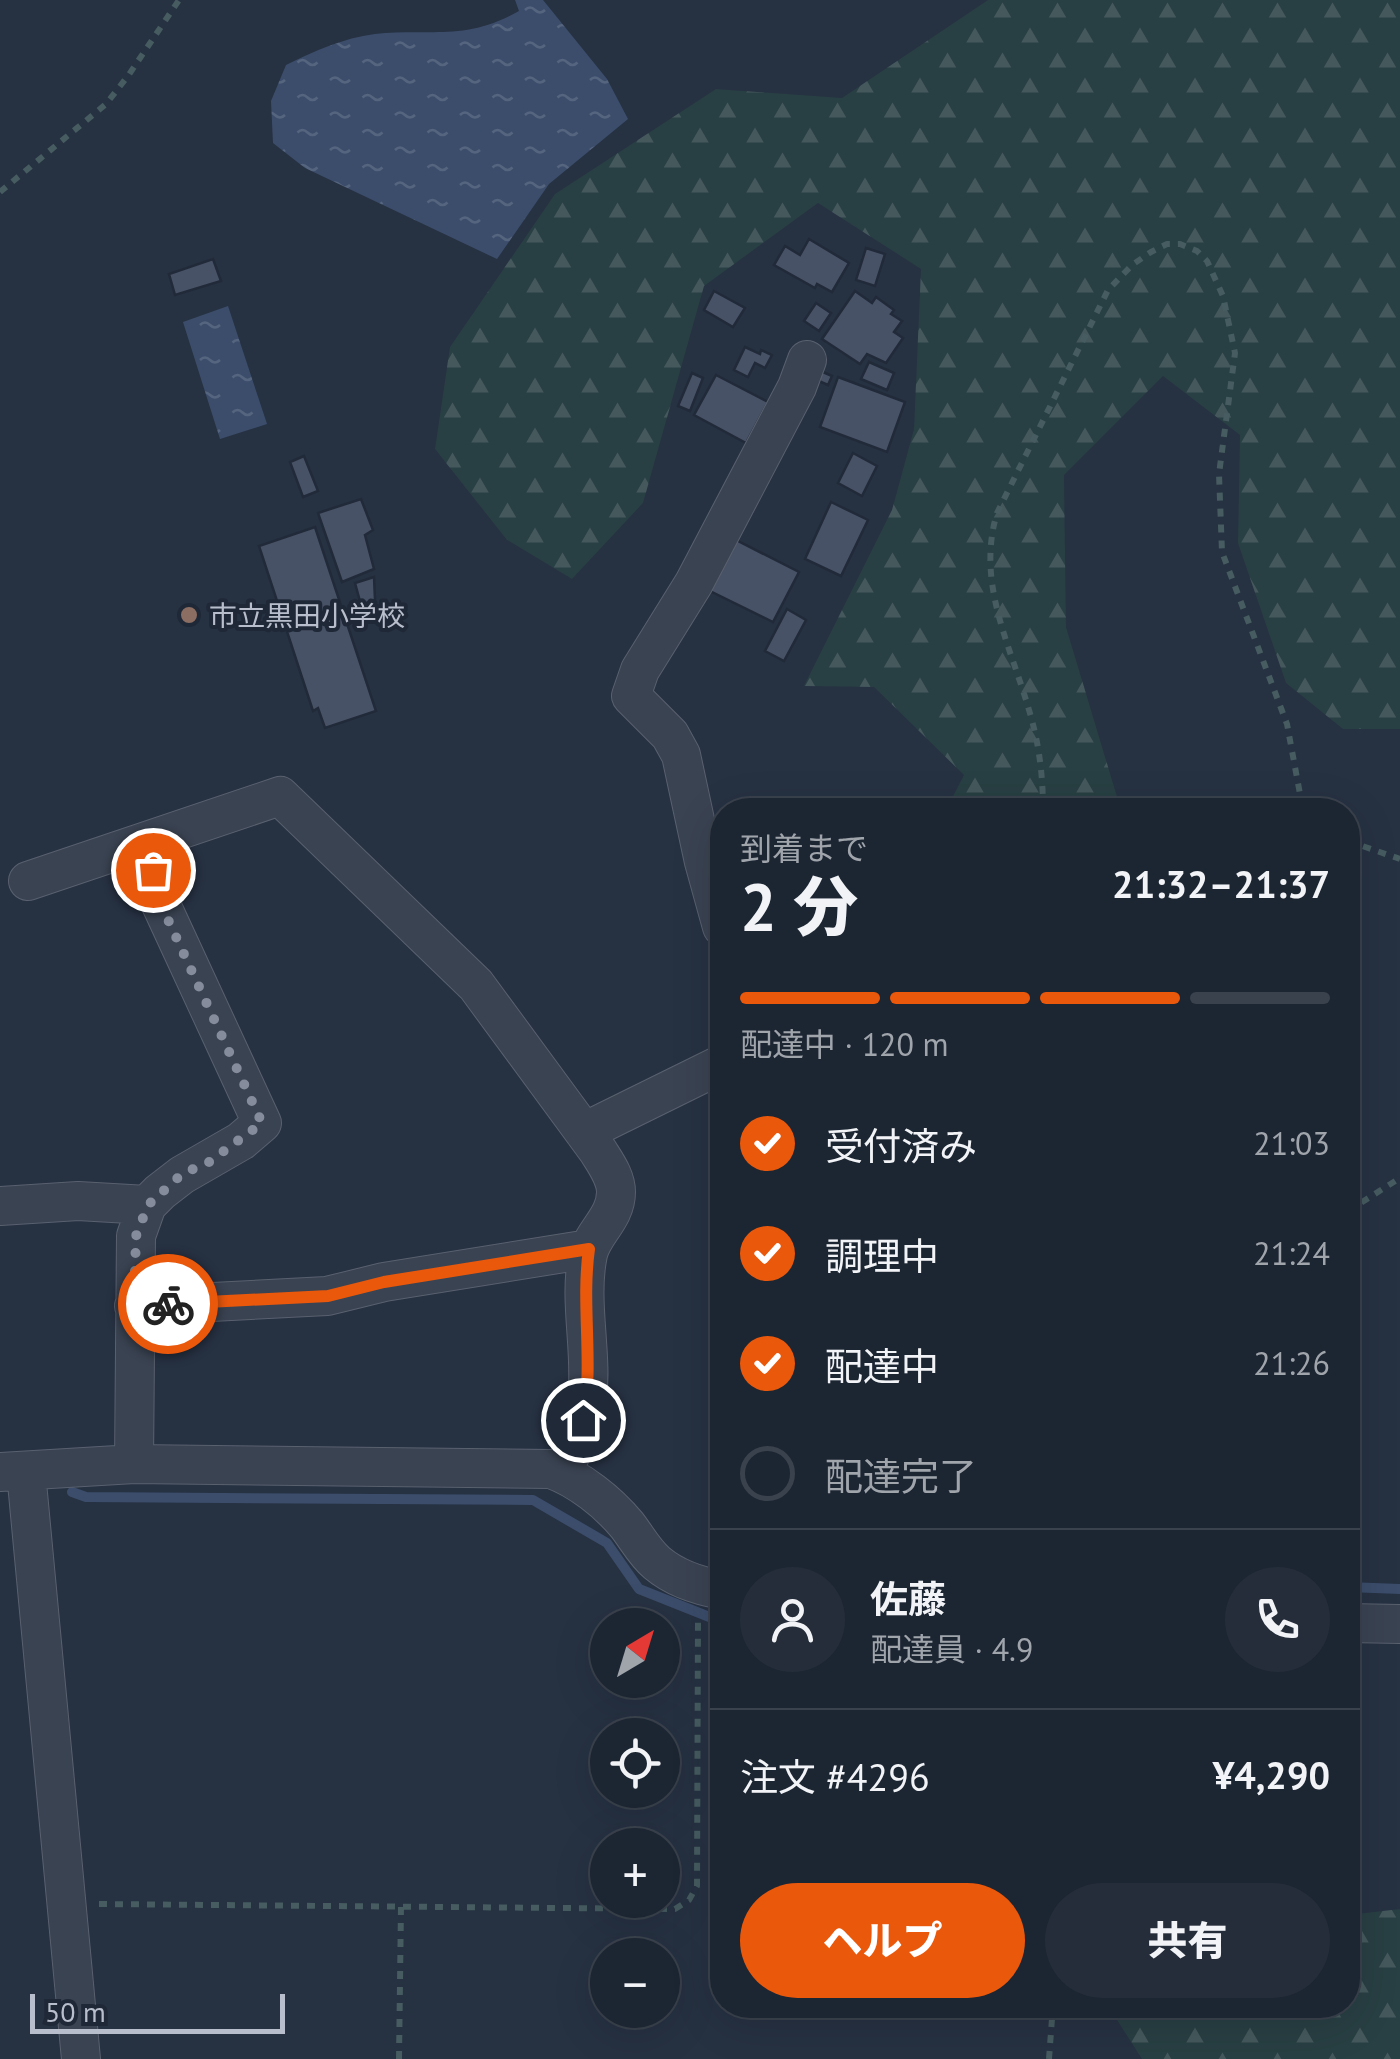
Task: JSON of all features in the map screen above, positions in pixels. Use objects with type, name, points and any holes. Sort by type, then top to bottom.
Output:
[{"type":"street","points":[[710,884],[680,755],[670,735],[630,696],[640,670],[694,583],[798,388],[807,360]]},
{"type":"street","points":[[28,881],[280,796],[476,985],[611,1170],[617,1190],[614,1210],[589,1249],[585,1280],[587,1398],[578,1442],[562,1473]]},
{"type":"street","points":[[134,1464],[136,1236],[148,1205],[182,1174],[209,1162],[262,1123],[158,898],[148,843]]},
{"type":"street","points":[[584,1132],[710,1070]]},
{"type":"street","points":[[0,1206],[78,1201],[148,1205]]},
{"type":"street","points":[[134,1306],[328,1296],[384,1282],[589,1249]]},
{"type":"street","points":[[81,2059],[13,1472],[134,1464],[550,1468],[602,1500],[652,1560],[667,1571],[710,1588]]},
{"type":"street","points":[[1360,1623],[1400,1624]]},
{"type":"path","points":[[0,192],[106,104],[179,0]]},
{"type":"path","points":[[1043,798],[1042,762],[1029,710],[991,594],[991,533],[997,513],[1108,290],[1132,265],[1167,244],[1197,251],[1207,261],[1232,328],[1235,353],[1219,474],[1222,552],[1286,724],[1301,798]]},
{"type":"path","points":[[1360,845],[1400,859]]},
{"type":"path","points":[[1360,1203],[1400,1178]]},
{"type":"path","points":[[66,1904],[675,1909],[690,1900],[697,1886],[710,1588]]},
{"type":"path","points":[[399,2059],[402,1906]]},
{"type":"path","points":[[1048,2059],[1052,2018]]},
{"type":"green space","points":[[988,0],[1400,0],[1400,729],[1343,729],[1286,683],[1238,543],[1240,435],[1163,376],[1064,475],[1066,627],[1117,798],[952,798],[964,775],[874,687],[804,686],[892,510],[914,429],[921,269],[818,203],[704,286],[643,503],[572,579],[507,540],[435,449],[450,347],[555,194],[716,89],[842,98]]},
{"type":"green space","points":[[1400,1909],[1400,2059],[1142,2059],[1116,2018],[1360,2018],[1360,1914]]},
{"type":"water","points":[[515,0],[543,0],[607,79],[628,119],[549,184],[497,259],[305,168],[273,143],[271,101],[286,65],[363,36],[482,27],[519,11]]},
{"type":"water","points":[[228,306],[267,424],[220,439],[183,322]]},
{"type":"building","points":[[809,239],[849,263],[832,292],[817,284],[815,288],[774,265],[785,246],[800,255]]},
{"type":"building","points":[[866,248],[885,254],[875,286],[856,280]]},
{"type":"building","points":[[213,259],[221,281],[175,295],[169,274]]},
{"type":"building","points":[[714,291],[745,308],[733,327],[704,310]]},
{"type":"building","points":[[855,291],[872,303],[876,297],[902,321],[894,332],[903,338],[886,363],[867,354],[860,364],[822,339]]},
{"type":"building","points":[[816,303],[831,313],[819,331],[804,321]]},
{"type":"building","points":[[745,347],[772,355],[765,368],[755,363],[748,377],[734,370]]},
{"type":"building","points":[[869,362],[894,373],[887,390],[861,379]]},
{"type":"building","points":[[816,369],[832,376],[828,385],[812,378]]},
{"type":"building","points":[[692,373],[703,378],[690,411],[678,406]]},
{"type":"building","points":[[716,375],[768,402],[746,443],[694,415]]},
{"type":"building","points":[[838,377],[905,402],[887,452],[820,427]]},
{"type":"building","points":[[853,453],[877,466],[862,496],[838,483]]},
{"type":"building","points":[[304,456],[318,491],[303,497],[290,462]]},
{"type":"building","points":[[361,499],[373,530],[365,535],[374,569],[342,582],[318,513]]},
{"type":"building","points":[[831,502],[868,520],[841,576],[805,559]]},
{"type":"building","points":[[315,527],[376,711],[325,728],[318,708],[313,711],[259,546]]},
{"type":"building","points":[[734,539],[799,572],[773,622],[708,590]]},
{"type":"building","points":[[374,577],[375,600],[361,605],[355,583]]},
{"type":"building","points":[[787,609],[806,620],[784,661],[765,651]]},
{"type":"waterway","points":[[72,1492],[86,1497],[533,1500],[607,1543],[639,1589],[710,1617]]},
{"type":"waterway","points":[[1360,1587],[1400,1589]]},
{"type":"way so far","points":[[153,870],[158,898],[262,1123],[209,1162],[182,1174],[148,1205],[136,1236],[134,1306],[168,1304]]},
{"type":"place","name":"市立黒田小学校","points":[[189,615]]},
{"type":"route","points":[[168,1304],[328,1296],[384,1282],[589,1249],[585,1280],[587,1398],[583,1420]]}]
